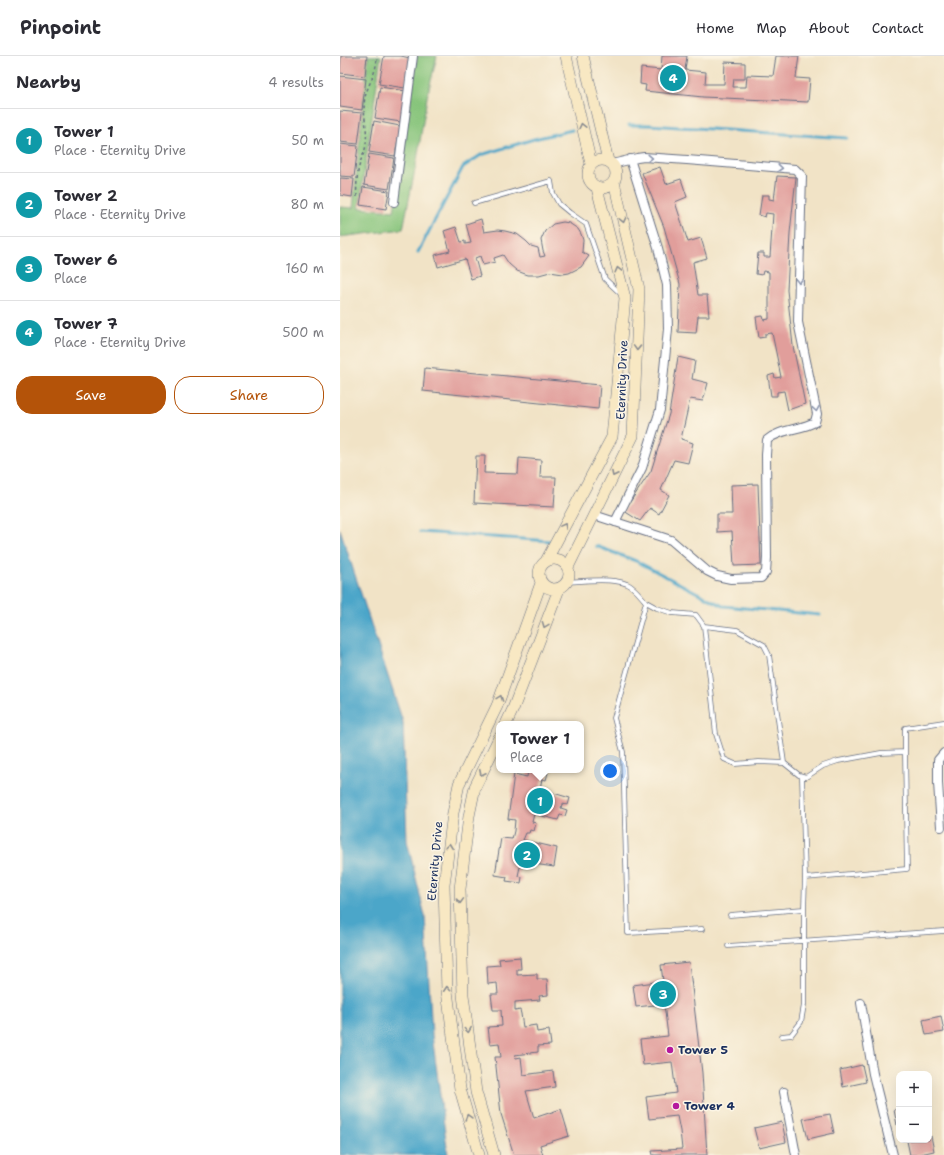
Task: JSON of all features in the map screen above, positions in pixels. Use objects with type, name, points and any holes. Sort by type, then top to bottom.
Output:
[{"type":"street","points":[[394,202],[413,56]]},
{"type":"street","name":"Eternity Drive","points":[[479,1155],[460,1089],[447,991],[444,885],[453,813],[459,784],[497,706],[541,583],[538,574],[539,569],[546,561],[612,437],[625,298],[597,188],[593,186],[588,177],[591,164],[566,56]]},
{"type":"street","name":"Eternity Drive","points":[[507,721],[563,586],[569,578],[568,567],[633,436],[639,289],[614,182],[616,172],[610,163],[583,56]]},
{"type":"street","points":[[591,164],[599,160],[610,163],[644,157],[795,169],[802,176],[798,322],[817,414],[815,422],[808,426],[773,435],[767,440],[767,558],[766,572],[761,578],[731,579],[717,576],[707,572],[670,540],[594,515]]},
{"type":"street","points":[[615,522],[642,468],[660,410],[668,329],[667,285],[658,248],[630,159]]},
{"type":"street","points":[[597,188],[607,188],[614,182]]},
{"type":"street","points":[[617,387],[635,392]]},
{"type":"street","points":[[546,561],[550,559],[561,560],[568,567]]},
{"type":"street","points":[[541,583],[545,587],[554,590],[563,586]]},
{"type":"street","points":[[494,1155],[476,1092],[463,995],[460,889],[469,816],[475,788],[496,744]]},
{"type":"street","points":[[941,828],[938,760],[944,753]]},
{"type":"street","points":[[861,1003],[874,1074],[893,1155]]},
{"type":"street","points":[[784,1092],[796,1155]]},
{"type":"lane","points":[[474,203],[551,181],[553,193],[559,204],[586,224],[605,279],[625,298]]},
{"type":"lane","points":[[563,586],[586,580],[612,581],[628,584],[646,602],[657,608],[672,613],[696,615],[704,626],[716,734],[724,758],[735,764],[759,762],[784,763],[802,777],[806,777],[823,766],[838,761],[881,753],[905,752]]},
{"type":"lane","points":[[646,602],[614,718],[622,752],[628,933],[702,929]]},
{"type":"lane","points":[[704,626],[737,630],[764,645],[769,655],[784,763]]},
{"type":"lane","points":[[805,878],[907,869],[905,728],[944,722]]},
{"type":"lane","points":[[782,1036],[791,1035],[801,1022],[804,1005],[805,878],[802,777]]},
{"type":"lane","points":[[730,915],[804,909]]},
{"type":"lane","points":[[728,946],[944,931]]},
{"type":"path","points":[[357,197],[358,170],[366,143],[364,105],[374,74],[377,56]]},
{"type":"green space","points":[[368,56],[381,56],[359,208],[394,211],[417,56],[437,56],[427,97],[417,160],[403,229],[340,237],[340,207],[353,208]]},
{"type":"water","points":[[340,529],[403,722],[407,841],[425,916],[432,1035],[448,1155],[340,1155]]},
{"type":"building","points":[[341,56],[367,56],[365,76],[340,73]]},
{"type":"building","points":[[384,56],[401,56],[410,58],[405,88],[379,84]]},
{"type":"building","points":[[662,56],[687,56],[685,70],[706,72],[705,84],[724,84],[725,62],[745,63],[745,79],[734,79],[733,87],[746,87],[747,75],[773,76],[776,56],[799,56],[796,78],[810,79],[808,102],[703,97],[645,91],[646,85],[640,84],[641,68],[661,70]]},
{"type":"building","points":[[340,76],[366,79],[362,110],[340,107]]},
{"type":"building","points":[[380,87],[406,91],[401,122],[375,118]]},
{"type":"building","points":[[340,111],[362,113],[358,144],[340,142]]},
{"type":"building","points":[[374,121],[400,126],[395,156],[369,152]]},
{"type":"building","points":[[340,144],[358,146],[354,177],[340,176]]},
{"type":"building","points":[[369,154],[394,158],[389,189],[364,185]]},
{"type":"building","points":[[660,167],[666,184],[681,179],[687,197],[675,202],[688,242],[701,238],[707,258],[693,262],[698,295],[707,295],[709,316],[698,316],[696,333],[678,332],[680,284],[664,227],[642,173]]},
{"type":"building","points":[[777,176],[796,177],[790,233],[787,290],[793,346],[805,404],[788,410],[784,391],[777,392],[777,396],[771,396],[768,376],[774,374],[775,378],[781,377],[772,333],[765,334],[765,337],[759,338],[756,317],[763,316],[764,320],[769,319],[769,272],[763,271],[762,275],[756,274],[758,253],[764,253],[764,257],[770,257],[773,214],[766,213],[765,217],[759,215],[762,195],[769,195],[769,199],[774,200]]},
{"type":"building","points":[[340,178],[354,179],[352,197],[340,195]]},
{"type":"building","points":[[363,187],[389,191],[386,209],[360,205]]},
{"type":"building","points":[[481,219],[484,232],[498,230],[517,234],[531,246],[538,248],[540,257],[545,256],[541,240],[545,231],[553,224],[563,222],[569,223],[578,229],[583,240],[582,252],[589,256],[581,267],[569,273],[563,274],[550,272],[539,275],[528,275],[517,271],[509,264],[503,255],[494,258],[495,262],[483,265],[480,256],[475,258],[480,276],[471,279],[465,259],[438,267],[435,255],[450,251],[444,231],[456,227],[461,242],[465,241],[465,244],[471,243],[466,224]]},
{"type":"building","points":[[678,357],[695,361],[692,379],[708,383],[703,401],[690,399],[681,439],[693,443],[688,463],[674,460],[661,490],[669,495],[659,514],[650,508],[640,521],[624,511],[651,471],[669,414]]},
{"type":"building","points":[[425,368],[600,385],[598,409],[423,391]]},
{"type":"building","points":[[476,456],[485,456],[484,473],[518,474],[519,458],[541,460],[540,477],[556,477],[554,507],[474,503]]},
{"type":"building","points":[[758,484],[761,565],[734,566],[732,531],[717,532],[717,514],[732,514],[731,485]]},
{"type":"building","points":[[528,773],[548,773],[546,780],[542,779],[540,789],[570,798],[568,805],[562,804],[561,808],[567,810],[565,816],[560,815],[558,820],[534,814],[532,822],[536,823],[534,831],[530,830],[529,833],[526,833],[523,840],[557,848],[554,867],[521,862],[518,876],[522,877],[521,883],[506,881],[507,877],[495,875],[501,838],[512,839],[514,831],[515,820],[508,819],[514,774],[527,777]]},
{"type":"building","points":[[520,957],[521,969],[517,969],[517,975],[537,974],[537,979],[547,979],[548,995],[539,996],[540,1000],[515,1002],[515,1011],[520,1010],[523,1027],[536,1025],[537,1032],[549,1030],[551,1045],[538,1046],[538,1052],[515,1055],[516,1058],[521,1057],[523,1075],[553,1071],[555,1087],[526,1091],[534,1118],[561,1109],[569,1136],[540,1145],[543,1155],[514,1155],[501,1114],[495,1057],[501,1057],[499,1043],[490,1044],[488,1027],[502,1026],[501,1010],[493,1010],[491,994],[498,994],[497,983],[488,984],[487,966],[500,965],[499,959]]},
{"type":"building","points":[[689,962],[702,1073],[707,1155],[653,1155],[652,1151],[682,1149],[680,1131],[677,1116],[649,1119],[646,1097],[676,1093],[672,1062],[643,1065],[640,1039],[668,1036],[664,1004],[636,1007],[633,985],[663,981],[661,965]]},
{"type":"building","points":[[941,1016],[944,1032],[926,1035],[923,1020]]},
{"type":"building","points":[[862,1065],[866,1082],[843,1087],[840,1070]]},
{"type":"building","points":[[894,1110],[896,1110],[896,1120]]},
{"type":"building","points":[[830,1114],[834,1133],[808,1139],[803,1119]]},
{"type":"building","points":[[782,1122],[786,1142],[759,1148],[754,1128]]},
{"type":"building","points":[[932,1141],[934,1151],[910,1155],[907,1143],[932,1143]]},
{"type":"waterway","points":[[629,125],[847,138]]},
{"type":"waterway","points":[[418,252],[463,167],[481,155],[534,139],[572,130]]},
{"type":"waterway","points":[[420,532],[550,541]]},
{"type":"waterway","points":[[596,546],[636,561],[723,606],[820,615]]},
{"type":"place","name":"Tower 7","points":[[673,78]]},
{"type":"place","name":"Tower 1","points":[[540,801]]},
{"type":"place","name":"Tower 2","points":[[527,855]]},
{"type":"place","name":"Tower 6","points":[[663,994]]},
{"type":"place","name":"Tower 5","points":[[670,1050]]},
{"type":"place","name":"Tower 4","points":[[676,1106]]}]
